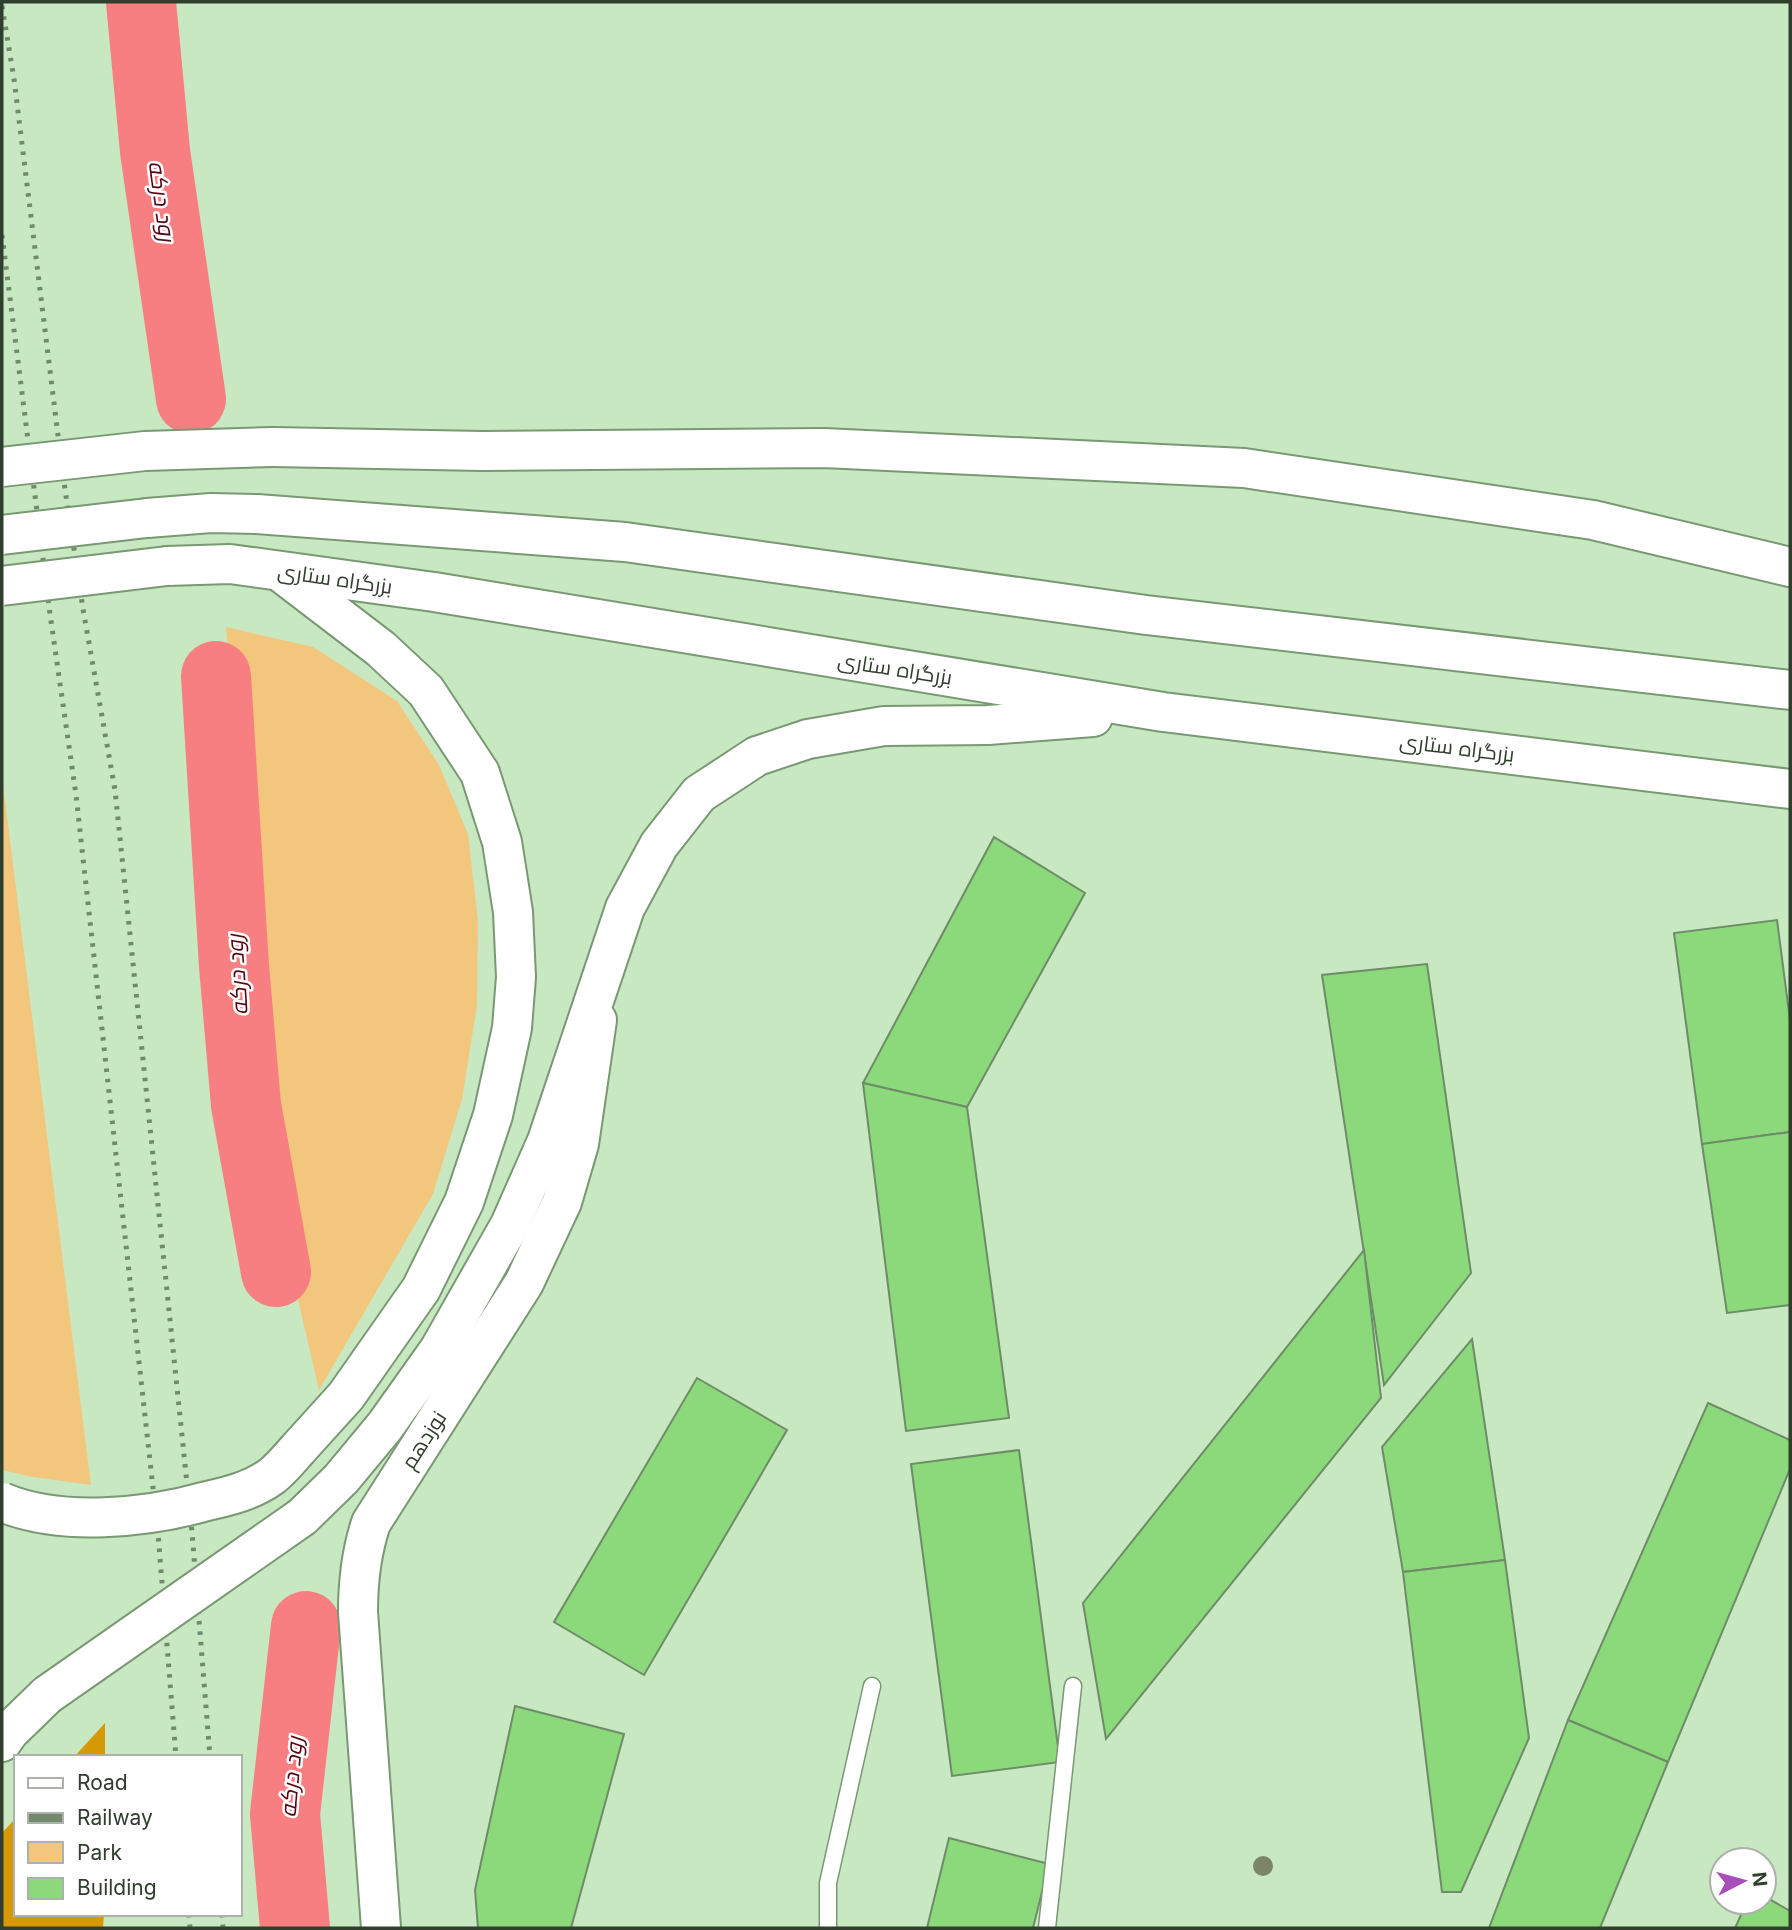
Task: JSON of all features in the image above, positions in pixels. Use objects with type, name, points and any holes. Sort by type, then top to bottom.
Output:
[{"type":"main road","points":[[2,467],[145,451],[273,447],[482,451],[824,448],[1244,468],[1593,520],[1790,568]]},
{"type":"main road","points":[[2,535],[211,513],[257,514],[625,542],[1146,615],[1790,690]]},
{"type":"main road","name":"بزرگراه ستاری","points":[[2,586],[167,566],[230,564],[435,592],[1163,712],[1790,789]]},
{"type":"main road","points":[[2,1502],[50,1515],[139,1516],[168,1512],[241,1492],[272,1476],[346,1396],[421,1289],[464,1202],[493,1115],[512,1028],[516,977],[513,912],[502,842],[480,773],[426,691],[381,649],[282,572]]},
{"type":"main road","points":[[2,1742],[47,1695],[302,1517],[341,1479],[385,1426],[439,1350],[510,1225],[547,1141],[625,908],[659,845],[699,794],[757,756],[808,739],[884,726],[988,725],[1163,712]]},
{"type":"main road","name":"نوزدهم","points":[[381,1928],[358,1612],[359,1571],[363,1548],[371,1523],[524,1283],[562,1202],[579,1144],[592,1066],[602,976]]},
{"type":"lane","points":[[828,1928],[828,1883],[872,1686]]},
{"type":"lane","points":[[1047,1928],[1073,1686]]},
{"type":"green space","points":[[226,627],[313,647],[397,701],[439,765],[468,834],[478,921],[477,1005],[462,1099],[433,1194],[319,1390],[281,1226],[257,1053]]},
{"type":"green space","points":[[2,777],[91,1485],[2,1470]]},
{"type":"shaded area","points":[[105,1723],[105,1755],[76,1755]]},
{"type":"shaded area","points":[[14,1820],[14,1916],[104,1916],[103,1928],[2,1928],[2,1833]]},
{"type":"building","points":[[994,837],[1085,893],[967,1107],[863,1083]]},
{"type":"building","points":[[1777,920],[1790,1020],[1790,1132],[1702,1144],[1674,933]]},
{"type":"building","points":[[1427,964],[1471,1273],[1384,1385],[1322,975]]},
{"type":"building","points":[[863,1083],[967,1107],[1009,1418],[906,1431]]},
{"type":"building","points":[[1790,1132],[1790,1305],[1727,1313],[1702,1144]]},
{"type":"building","points":[[1364,1250],[1381,1398],[1106,1739],[1083,1603]]},
{"type":"building","points":[[1472,1339],[1505,1560],[1403,1572],[1382,1447]]},
{"type":"building","points":[[697,1378],[787,1430],[644,1675],[554,1622]]},
{"type":"building","points":[[1708,1403],[1790,1440],[1790,1469],[1668,1762],[1568,1720]]},
{"type":"building","points":[[1019,1450],[1060,1762],[952,1776],[911,1464]]},
{"type":"building","points":[[1505,1560],[1529,1738],[1461,1892],[1442,1892],[1403,1572]]},
{"type":"building","points":[[515,1706],[624,1734],[571,1928],[478,1928],[475,1890]]},
{"type":"building","points":[[1568,1720],[1668,1762],[1600,1928],[1489,1928]]},
{"type":"building","points":[[949,1838],[1049,1864],[1033,1928],[927,1928]]},
{"type":"building","points":[[1778,1904],[1790,1911],[1790,1928],[1735,1928],[1741,1916],[1778,1916]]},
{"type":"waterway","name":"رود درکه","points":[[141,2],[155,151],[191,399]]},
{"type":"waterway","name":"رود درکه","points":[[216,676],[234,966],[246,1105],[276,1272]]},
{"type":"waterway","name":"رود درکه","points":[[295,1928],[285,1814],[306,1626]]},
{"type":"railway","points":[[2,6],[14,79],[63,476],[115,790],[192,1532],[210,1755]]},
{"type":"railway","points":[[2,235],[76,795],[158,1533],[176,1755]]},
{"type":"railway","points":[[189,1916],[190,1928]]},
{"type":"railway","points":[[222,1916],[223,1928]]}]
